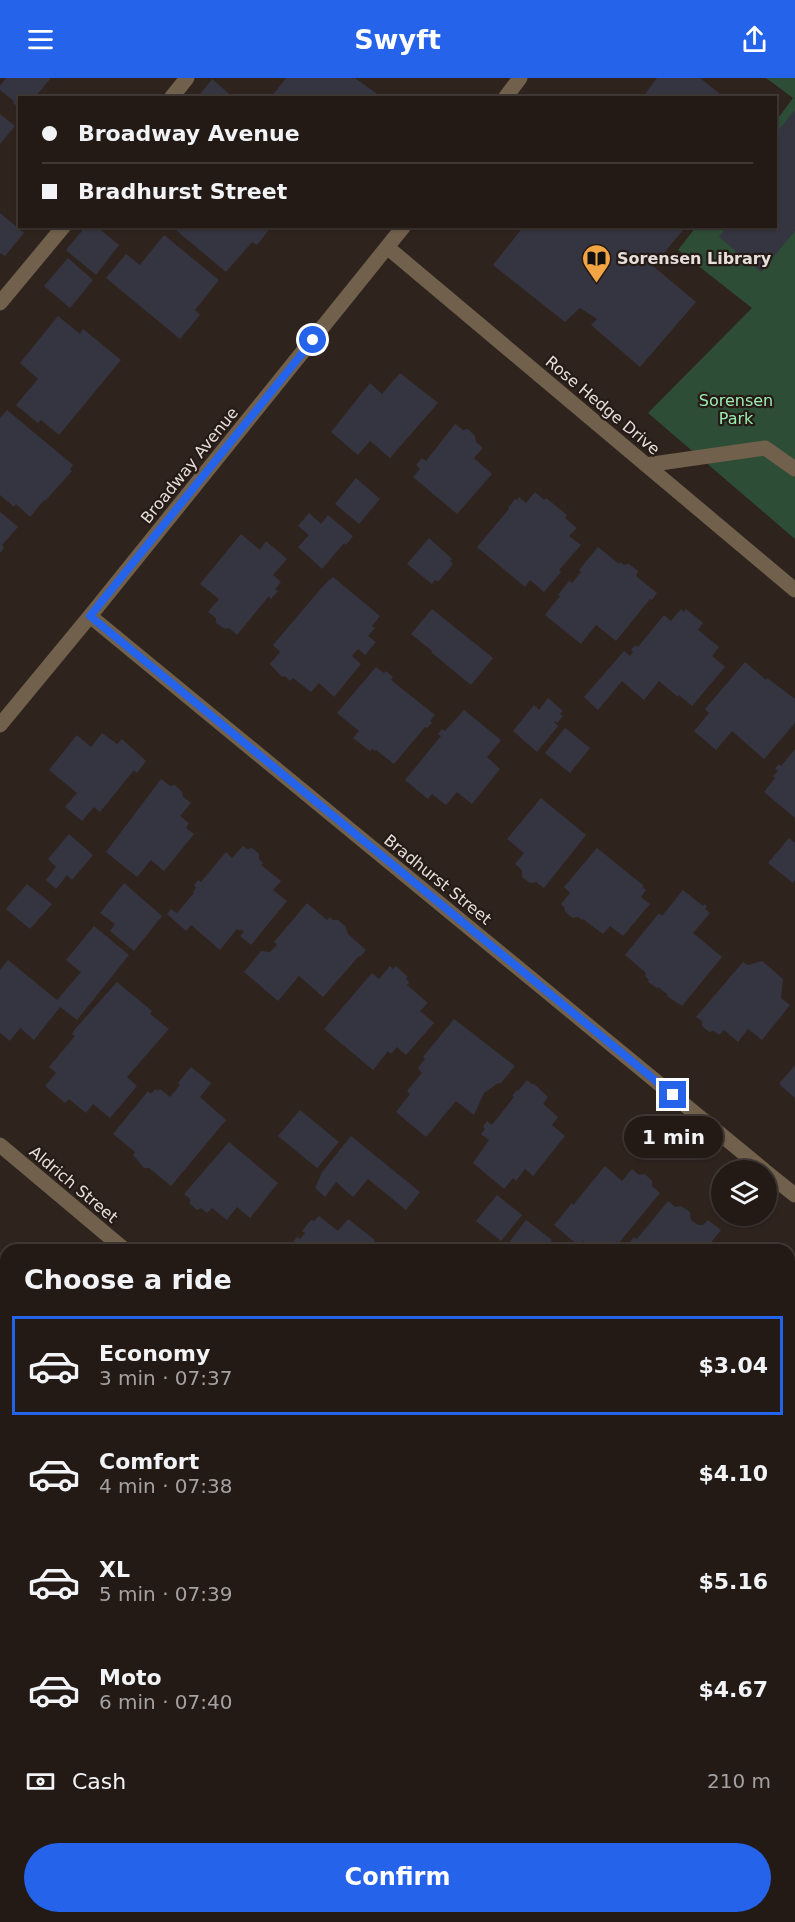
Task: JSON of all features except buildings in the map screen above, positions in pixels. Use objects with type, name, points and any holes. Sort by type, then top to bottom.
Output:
[{"type":"street","points":[[173,96],[187,78]]},
{"type":"street","points":[[506,96],[520,78]]},
{"type":"street","points":[[0,303],[62,228]]},
{"type":"street","name":"Broadway Avenue","points":[[0,725],[402,228]]},
{"type":"street","name":"Rose Hedge Drive","points":[[387,248],[795,590]]},
{"type":"street","points":[[646,465],[765,448],[795,469]]},
{"type":"street","name":"Bradhurst Street","points":[[90,616],[752,1160]]},
{"type":"street","name":"Aldrich Street","points":[[0,1145],[118,1244]]},
{"type":"street","name":"Bradhurst Street","points":[[777,1181],[795,1195]]},
{"type":"green space","name":"Sorensen Park","points":[[766,78],[795,78],[795,539],[648,413],[752,308],[678,250],[695,228],[777,228],[777,120],[793,98]]},
{"type":"place","name":"Sorensen Library","points":[[596,284]]},
{"type":"route","points":[[313,340],[90,616],[673,1095]]}]
